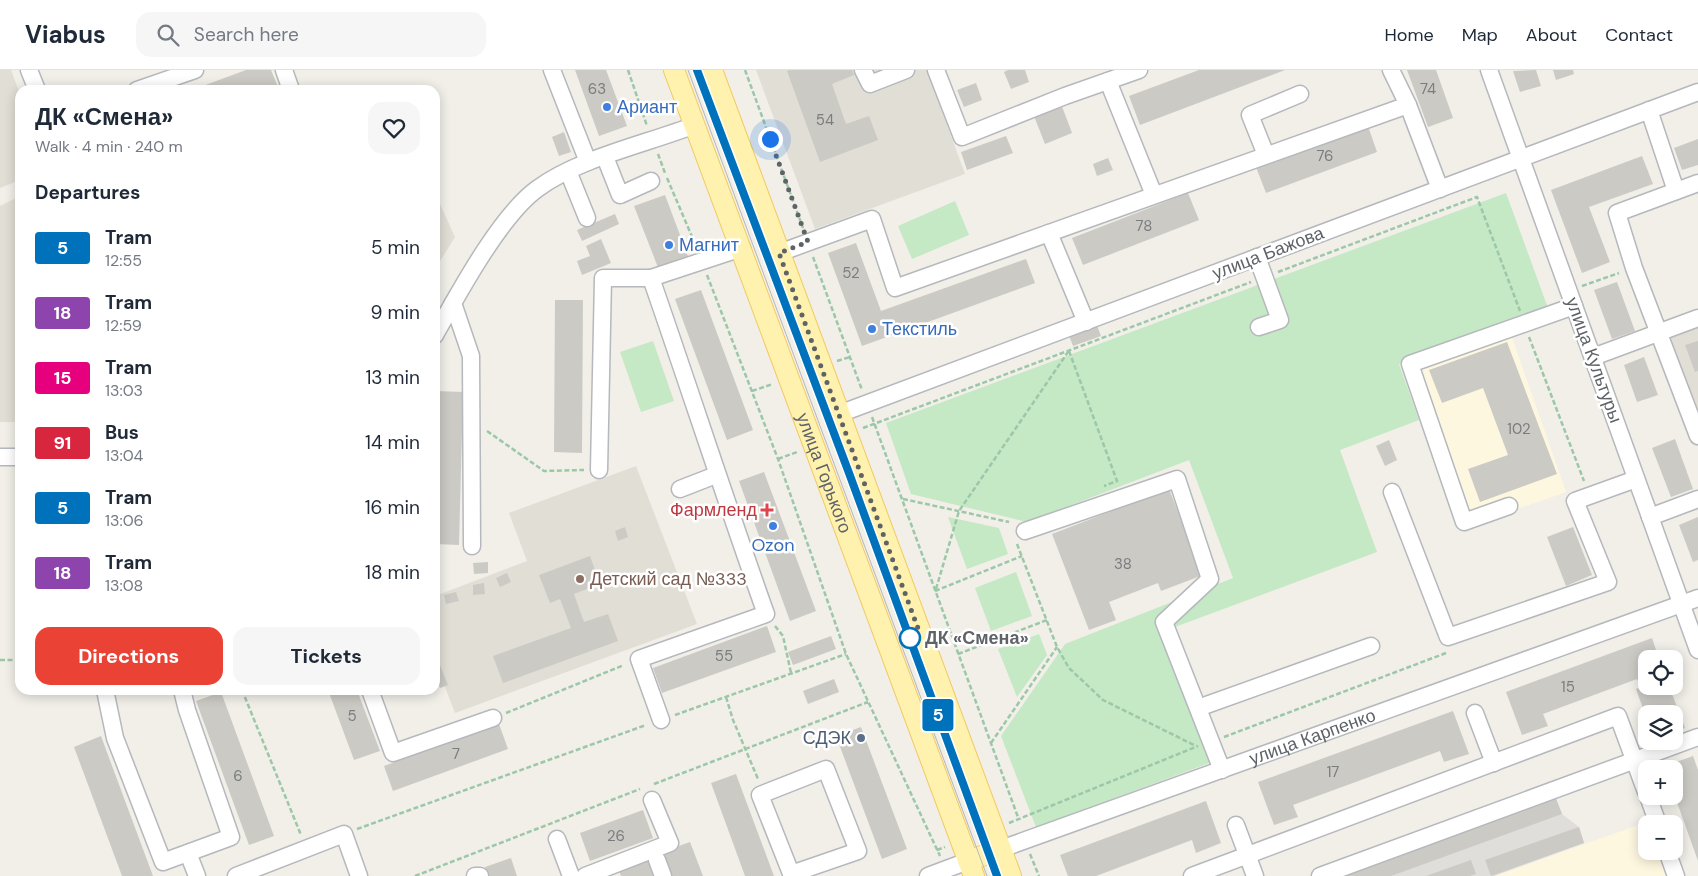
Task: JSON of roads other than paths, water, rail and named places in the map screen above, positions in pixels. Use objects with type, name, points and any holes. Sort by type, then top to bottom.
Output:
[{"type":"main road","name":"улица Горького","points":[[674,70],[742,248],[971,868]]},
{"type":"main road","name":"улица Горького","points":[[712,70],[838,414],[1011,876]]},
{"type":"main road","points":[[807,425],[838,414]]},
{"type":"main road","name":"улица Карпенко","points":[[971,868],[1001,849]]},
{"type":"street","points":[[29,70],[35,85]]},
{"type":"street","points":[[152,85],[195,70]]},
{"type":"street","points":[[284,70],[289,85]]},
{"type":"street","points":[[552,70],[588,162]]},
{"type":"street","points":[[863,70],[870,84],[906,70]]},
{"type":"street","points":[[936,70],[962,137],[1065,96],[1139,70]]},
{"type":"street","points":[[1391,70],[1408,105],[1440,189]]},
{"type":"street","name":"улица Культуры","points":[[1489,70],[1698,650]]},
{"type":"street","points":[[1108,81],[1154,195]]},
{"type":"street","name":"улица Бажова","points":[[838,414],[1698,92]]},
{"type":"street","points":[[1266,155],[1250,115],[1300,94]]},
{"type":"street","points":[[779,253],[872,219],[895,288],[1408,105]]},
{"type":"street","points":[[1649,110],[1676,191]]},
{"type":"street","points":[[440,326],[503,225],[536,190],[568,171],[588,162],[652,142],[695,125]]},
{"type":"street","points":[[605,157],[620,195],[652,181]]},
{"type":"street","points":[[568,171],[587,218]]},
{"type":"street","points":[[1698,183],[1617,213],[1634,268],[1698,436]]},
{"type":"street","points":[[1049,233],[1086,322]]},
{"type":"street","points":[[599,470],[603,278],[652,278],[742,248]]},
{"type":"street","points":[[1257,257],[1280,320],[1259,327]]},
{"type":"street","points":[[652,278],[708,442],[716,475],[766,614],[639,659],[661,720]]},
{"type":"street","points":[[1509,506],[1464,522],[1410,364],[1524,324],[1572,298]]},
{"type":"street","points":[[453,303],[471,356],[472,546]]},
{"type":"street","points":[[1593,358],[1698,318]]},
{"type":"street","points":[[0,457],[15,457]]},
{"type":"street","points":[[680,489],[716,475]]},
{"type":"street","points":[[1018,530],[1176,479],[1210,579],[1164,622],[1198,708],[1204,744],[1222,770]]},
{"type":"street","points":[[1392,492],[1448,637],[1608,582],[1575,501],[1636,479]]},
{"type":"street","points":[[1650,517],[1698,499]]},
{"type":"street","name":"улица Карпенко","points":[[1001,849],[1698,598]]},
{"type":"street","points":[[1198,708],[1371,646]]},
{"type":"street","points":[[106,695],[115,738],[163,862],[231,837],[183,695]]},
{"type":"street","points":[[372,695],[393,753],[493,718]]},
{"type":"street","points":[[1475,714],[1494,763]]},
{"type":"street","points":[[1192,876],[1618,716],[1638,769]]},
{"type":"street","points":[[1320,876],[1698,737]]},
{"type":"street","points":[[826,769],[858,851],[792,875],[760,795],[826,769]]},
{"type":"street","points":[[585,876],[670,843],[652,800]]},
{"type":"street","points":[[1236,826],[1255,876]]},
{"type":"street","points":[[236,876],[261,872],[307,848],[344,834],[359,876]]},
{"type":"street","points":[[557,839],[571,876]]},
{"type":"street","points":[[188,852],[197,876]]},
{"type":"street","points":[[657,860],[663,876]]},
{"type":"street","points":[[1670,860],[1676,876]]},
{"type":"street","name":"улица Карпенко","points":[[928,876],[946,870],[971,868]]},
{"type":"street","points":[[475,876],[480,876]]},
{"type":"tram line","points":[[688,70],[987,876]]},
{"type":"tram line","points":[[697,70],[849,473],[997,876]]},
{"type":"tram line","name":"5","points":[[697,70],[849,473],[997,876]]},
{"type":"place","name":"Ариант","points":[[607,107]]},
{"type":"place","name":"Магнит","points":[[669,245]]},
{"type":"place","name":"Текстиль","points":[[872,329]]},
{"type":"place","name":"Фармленд","points":[[767,510]]},
{"type":"place","name":"Ozon","points":[[773,526]]},
{"type":"place","name":"Детский сад №333","points":[[580,579]]},
{"type":"place","name":"ДК «Смена»","points":[[910,638]]},
{"type":"place","name":"СДЭК","points":[[861,738]]}]
